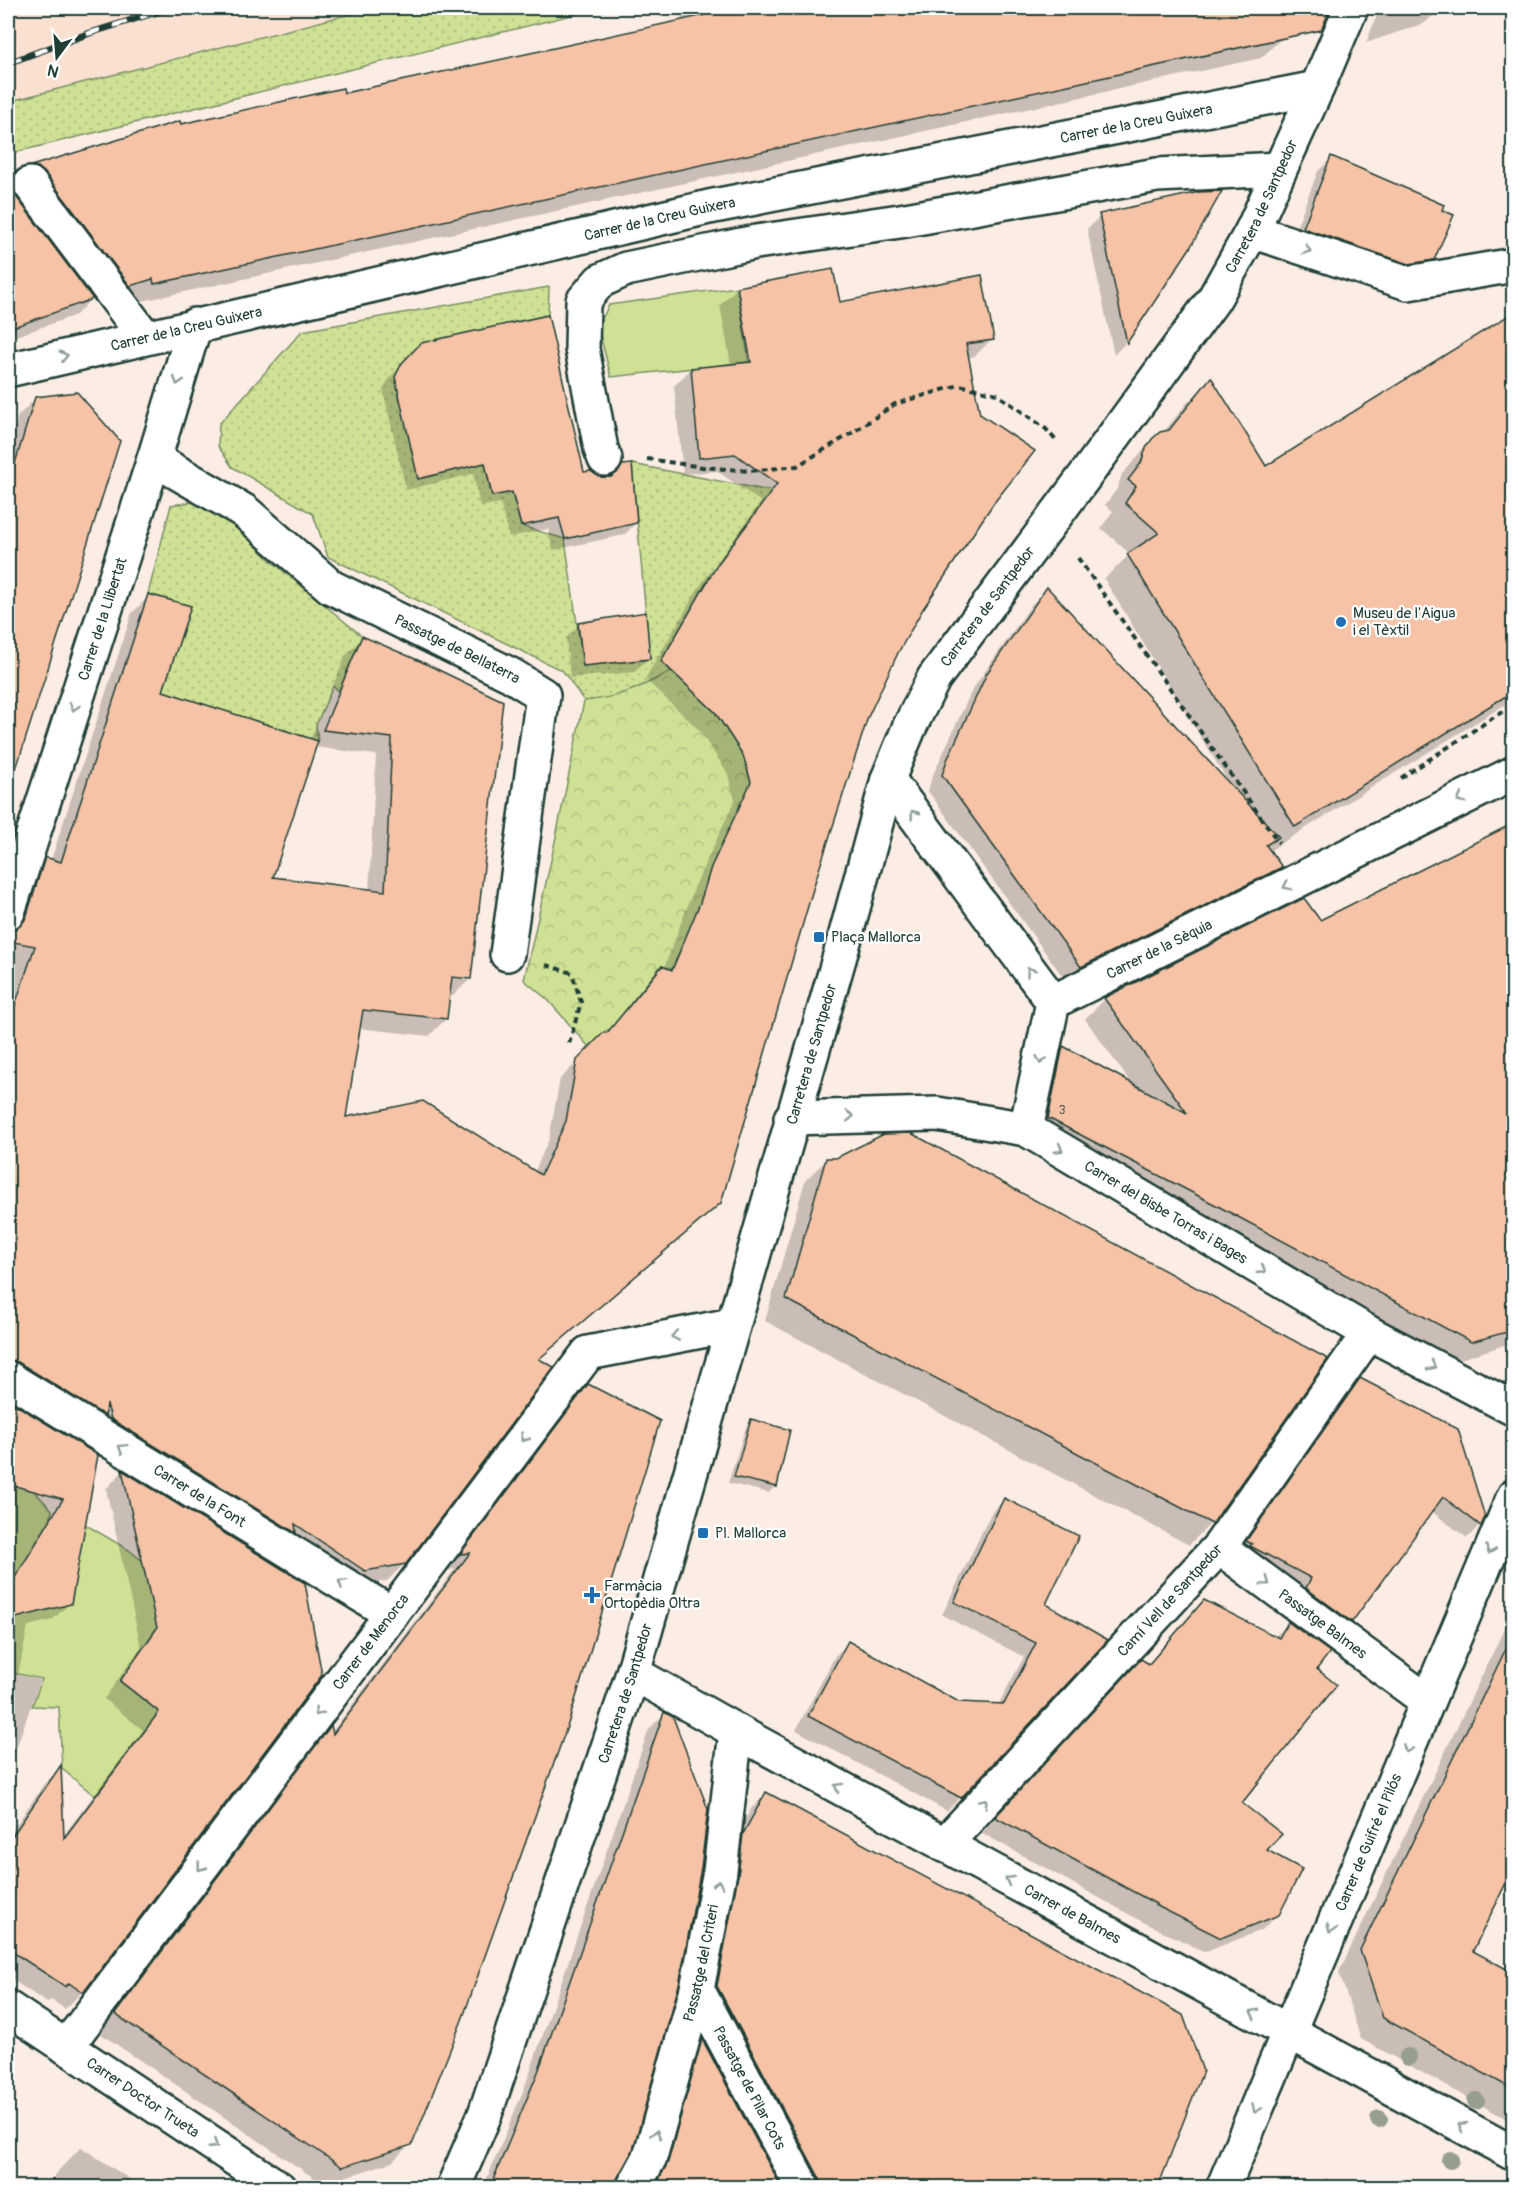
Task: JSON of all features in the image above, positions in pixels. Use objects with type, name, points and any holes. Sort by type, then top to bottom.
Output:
[{"type":"street","name":"Carretera de Santpedor","points":[[453,2187],[485,2114],[633,1673],[791,1118],[843,945],[888,778],[909,728],[934,678],[1214,299],[1252,231],[1351,8]]},
{"type":"street","name":"Carrer de la Creu Guixera","points":[[8,370],[709,207],[1317,88]]},
{"type":"street","points":[[603,454],[582,349],[583,301],[600,281],[627,269],[756,242],[900,221],[1157,175],[1280,169]]},
{"type":"street","points":[[30,184],[145,337]]},
{"type":"street","points":[[1252,231],[1408,283],[1514,265]]},
{"type":"street","name":"Carrer de la Llibertat","points":[[8,912],[195,325]]},
{"type":"street","name":"Passatge de Bellaterra","points":[[154,459],[244,512],[331,587],[511,675],[543,694],[507,954]]},
{"type":"street","name":"Carrer de la Sèquia","points":[[1053,1002],[1514,773]]},
{"type":"street","points":[[888,778],[1053,1002],[1026,1129]]},
{"type":"street","name":"Carrer del Bisbe Torras i Bages","points":[[791,1118],[937,1114],[1026,1129],[1369,1333],[1514,1409]]},
{"type":"street","name":"Carrer de Menorca","points":[[66,2047],[588,1353],[732,1325]]},
{"type":"street","name":"Camí Vell de Santpedor","points":[[944,1845],[1219,1547],[1369,1333]]},
{"type":"street","name":"Carrer de la Font","points":[[8,1378],[392,1614]]},
{"type":"street","name":"Carrer de Guifré el Pilós","points":[[1223,2187],[1514,1496]]},
{"type":"street","name":"Passatge Balmes","points":[[1219,1547],[1427,1701]]},
{"type":"street","name":"Carrer de Balmes","points":[[633,1673],[944,1845],[1514,2154]]},
{"type":"street","name":"Passatge del Criteri","points":[[633,2187],[650,2157],[697,1989],[720,1871],[736,1731]]},
{"type":"street","name":"Passatge de Pilar Cots","points":[[697,1989],[803,2187]]},
{"type":"street","name":"Carrer Doctor Trueta","points":[[8,2008],[279,2187]]},
{"type":"path","points":[[603,454],[750,471],[797,466],[895,404],[959,385],[997,394],[1038,423],[1046,429],[1085,476]]},
{"type":"path","points":[[1077,556],[1283,849]]},
{"type":"path","points":[[1394,783],[1514,704]]},
{"type":"path","points":[[507,954],[572,973],[580,1002],[568,1044]]},
{"type":"shaded area","points":[[8,8],[374,8],[8,103]]},
{"type":"green space","points":[[374,8],[600,8],[8,154],[8,103],[11,101]]},
{"type":"green space","points":[[549,287],[548,315],[458,335],[492,496],[512,492],[521,526],[565,539],[583,666],[650,659],[632,464],[760,489],[802,494],[672,671],[631,692],[603,701],[584,701],[563,671],[328,557],[313,514],[232,467],[218,446],[219,424],[302,331]]},
{"type":"green space","points":[[737,287],[749,362],[611,377],[598,327],[609,305]]},
{"type":"green space","points":[[193,502],[224,514],[270,560],[362,636],[339,691],[333,686],[316,725],[318,741],[163,691],[191,606],[148,594],[171,505]]},
{"type":"green space","points":[[672,671],[715,712],[743,755],[751,782],[690,934],[687,934],[672,970],[661,966],[632,1002],[622,1023],[604,1032],[589,1047],[548,1000],[524,980],[584,701],[630,691]]},
{"type":"green space","points":[[15,1471],[52,1510],[47,1540],[83,1523],[129,1550],[156,1572],[157,1628],[120,1681],[159,1712],[95,1796],[62,1769],[59,1707],[32,1706],[42,1679],[8,1672],[8,1603],[29,1614],[71,1604],[75,1580],[65,1567],[27,1561],[8,1588],[8,1484],[11,1484]]},
{"type":"building","points":[[703,8],[1331,8],[1321,30],[154,284],[153,279],[130,286],[45,173],[38,167],[31,166],[180,121],[181,124],[343,88],[344,93],[554,48],[705,15]]},
{"type":"building","points":[[1331,156],[1444,205],[1442,210],[1454,215],[1434,260],[1409,264],[1303,228]]},
{"type":"building","points":[[18,170],[11,186],[15,195],[93,299],[8,329],[8,173]]},
{"type":"building","points":[[1222,191],[1190,248],[1127,343],[1099,214],[1199,192]]},
{"type":"building","points":[[833,269],[840,302],[982,275],[994,340],[966,344],[980,414],[1035,451],[993,504],[923,609],[898,653],[868,717],[816,879],[721,1203],[539,1359],[554,1367],[406,1564],[365,1571],[295,1524],[296,1533],[111,1419],[107,1404],[105,1416],[18,1362],[8,1359],[8,1026],[35,946],[8,941],[8,930],[20,926],[26,918],[45,857],[61,862],[148,594],[191,606],[163,691],[318,741],[273,877],[385,891],[392,738],[323,730],[362,636],[420,661],[503,701],[471,979],[452,977],[447,1019],[363,1010],[346,1117],[423,1101],[541,1175],[566,1121],[577,1060],[604,1032],[607,1033],[662,966],[672,970],[700,903],[711,867],[751,782],[743,755],[715,712],[661,661],[717,565],[777,484],[735,454],[699,458],[691,368],[751,362],[737,287]]},
{"type":"building","name":"Museu de l'Aigua i el Tèxtil","points":[[1514,312],[1514,691],[1295,827],[1127,554],[1159,533],[1125,503],[1136,486],[1128,480],[1141,463],[1152,439],[1160,432],[1169,430],[1211,377],[1266,466]]},
{"type":"building","points":[[548,315],[584,472],[591,471],[602,477],[611,477],[619,471],[622,465],[632,464],[637,523],[565,539],[559,518],[521,526],[512,492],[492,496],[485,463],[418,479],[395,377],[402,363],[421,343]]},
{"type":"building","points":[[77,392],[120,441],[16,769],[8,768],[8,487],[35,397]]},
{"type":"building","points":[[1047,587],[1279,837],[1266,845],[1282,867],[1081,967],[942,775],[987,673]]},
{"type":"building","points":[[646,612],[650,659],[583,666],[578,623]]},
{"type":"building","points":[[1514,823],[1514,1330],[1471,1342],[1048,1118],[1063,1046],[1187,1113],[1104,998],[1304,898],[1320,920]]},
{"type":"building","points":[[911,1133],[1328,1359],[1212,1524],[786,1299],[826,1158],[836,1158],[884,1134]]},
{"type":"building","points":[[1360,1378],[1458,1429],[1485,1517],[1481,1526],[1443,1497],[1352,1622],[1306,1588],[1311,1578],[1250,1546],[1252,1544],[1246,1541]]},
{"type":"building","points":[[588,1384],[660,1421],[568,1724],[462,2020],[412,2145],[342,2167],[115,2014],[331,1725],[333,1734],[470,1553],[460,1554]]},
{"type":"building","points":[[8,1400],[98,1455],[71,1604],[8,1620],[8,1589],[63,1499],[8,1484]]},
{"type":"building","points":[[751,1419],[790,1430],[777,1487],[734,1477]]},
{"type":"building","points":[[122,1470],[305,1583],[322,1675],[83,1993],[69,1983],[66,1987],[8,1949],[8,1842],[61,1765],[64,1838],[159,1712],[120,1681],[157,1628]]},
{"type":"building","points":[[1004,1498],[1079,1536],[1046,1604],[1108,1640],[961,1798],[808,1716],[848,1641],[959,1702],[1004,1704],[1036,1643],[954,1602]]},
{"type":"building","points":[[1204,1600],[1279,1638],[1288,1622],[1330,1652],[1317,1669],[1337,1685],[1242,1803],[1282,1834],[1267,1850],[1302,1869],[1279,1915],[1221,1938],[1155,1905],[995,1817],[1141,1659],[1149,1664]]},
{"type":"building","points":[[1514,1632],[1514,1866],[1473,1951],[1514,1973],[1514,2090],[1383,2018],[1360,1950]]},
{"type":"building","points":[[664,1712],[673,1717],[708,1809],[701,1868],[679,1985],[633,2150],[614,2187],[490,2187],[538,2072]]},
{"type":"building","points":[[766,1792],[1183,2015],[1203,2071],[1158,2187],[822,2187],[820,2179],[717,1986],[738,1875],[743,1834]]},
{"type":"building","points":[[702,2039],[781,2187],[655,2187],[668,2162]]},
{"type":"railway","points":[[8,63],[90,33],[170,8]]},
{"type":"place","name":"Museu de l'Aigua i el Tèxtil","points":[[1341,622]]},
{"type":"place","name":"Plaça Mallorca","points":[[819,937]]},
{"type":"place","name":"Pl. Mallorca","points":[[703,1533]]},
{"type":"place","name":"Farmàcia Ortopèdia Oltra","points":[[592,1595]]}]
